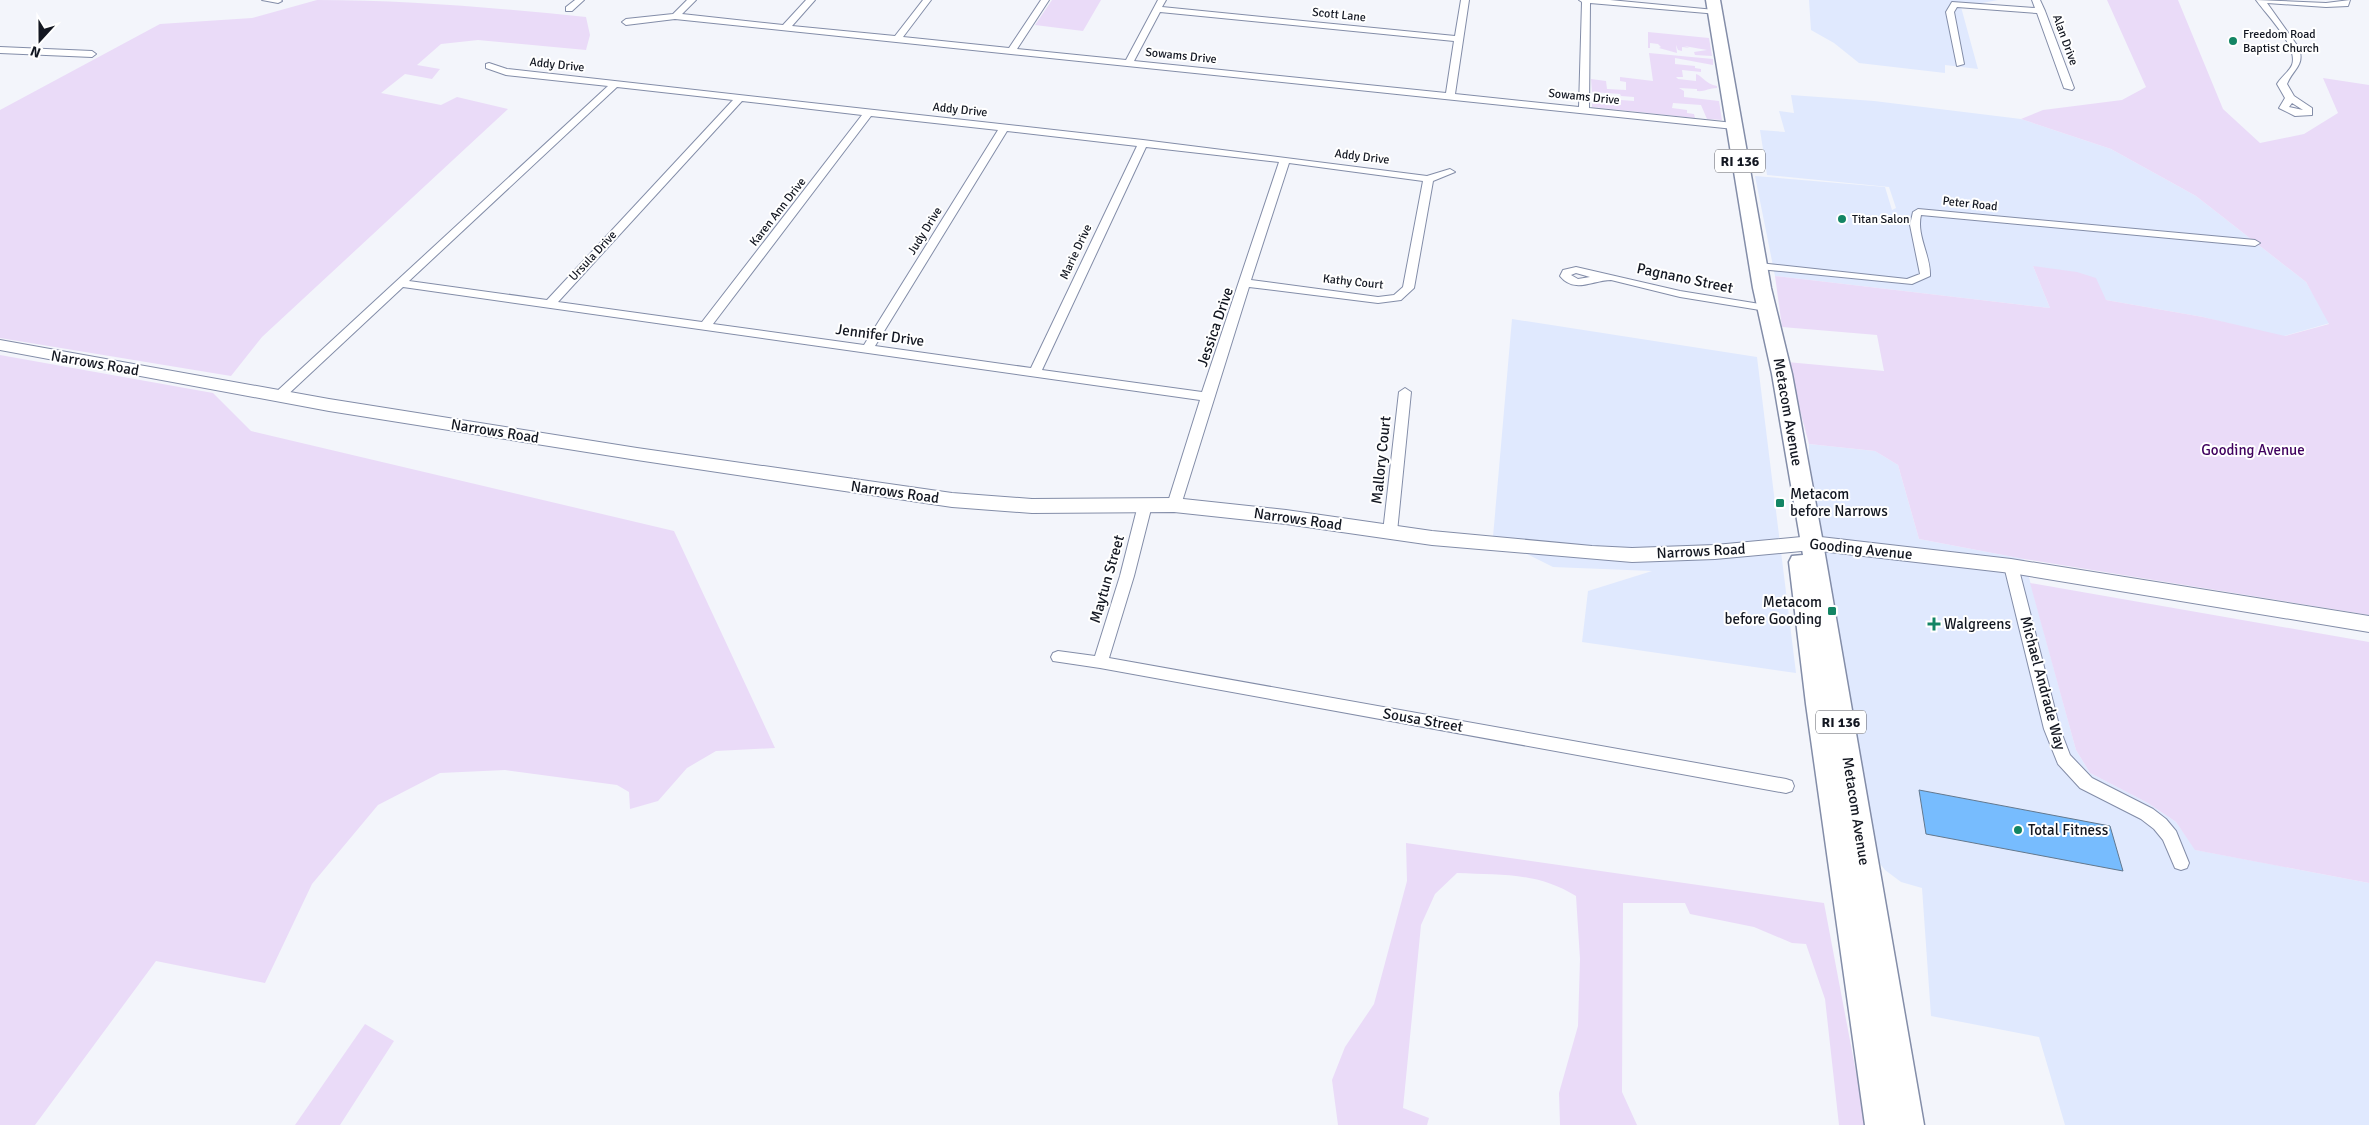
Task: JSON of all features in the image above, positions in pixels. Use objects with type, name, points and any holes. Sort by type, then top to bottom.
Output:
[{"type":"main road","name":"Metacom Avenue","points":[[1714,6],[1768,314],[1784,455],[1805,543],[1908,1125]]},
{"type":"main road","name":"Metacom Avenue","points":[[1805,543],[1818,704],[1881,1125]]},
{"type":"street","points":[[266,0],[278,1]]},
{"type":"street","points":[[569,9],[580,0]]},
{"type":"street","points":[[675,16],[692,0]]},
{"type":"street","points":[[785,28],[811,0]]},
{"type":"street","points":[[897,39],[927,0]]},
{"type":"street","points":[[1011,51],[1045,0]]},
{"type":"street","points":[[1129,63],[1162,0]]},
{"type":"street","points":[[1450,96],[1465,0]]},
{"type":"street","points":[[1584,109],[1585,0],[1714,6]]},
{"type":"street","name":"Alan Drive","points":[[2036,0],[2069,88]]},
{"type":"street","points":[[2261,0],[2326,5],[2345,4],[2346,0]]},
{"type":"street","points":[[2261,0],[2292,41],[2298,55],[2297,63],[2282,84],[2290,98]]},
{"type":"street","points":[[1960,64],[1950,12],[1954,4],[2041,11]]},
{"type":"street","name":"Scott Lane","points":[[1158,9],[1458,39]]},
{"type":"street","name":"Sowams Drive","points":[[626,22],[675,16],[1734,126]]},
{"type":"street","points":[[0,50],[92,54]]},
{"type":"street","name":"Addy Drive","points":[[489,66],[506,72],[1285,160],[1428,179]]},
{"type":"street","points":[[279,396],[615,84]]},
{"type":"street","name":"Ursula Drive","points":[[549,304],[740,98]]},
{"type":"street","name":"Karen Ann Drive","points":[[705,326],[869,112]]},
{"type":"street","name":"Judy Drive","points":[[868,348],[1004,128]]},
{"type":"street","name":"Marie Drive","points":[[1034,372],[1143,144]]},
{"type":"street","name":"Jessica Drive","points":[[1174,505],[1207,397],[1285,160]]},
{"type":"street","points":[[1428,179],[1450,172]]},
{"type":"street","name":"Kathy Court","points":[[1246,283],[1378,300],[1397,298],[1408,288],[1428,179]]},
{"type":"street","name":"Peter Road","points":[[1759,266],[1908,282],[1918,280],[1926,276],[1927,268],[1915,226],[1915,217],[1918,212],[2255,244]]},
{"type":"street","name":"Pagnano Street","points":[[1598,276],[1611,276],[1768,314]]},
{"type":"street","points":[[400,283],[549,304]]},
{"type":"street","name":"Jennifer Drive","points":[[549,304],[1207,397]]},
{"type":"street","name":"Narrows Road","points":[[0,346],[279,396],[638,454],[952,500],[1032,506],[1174,505],[1286,517],[1522,548],[1622,554],[1715,552],[1805,543]]},
{"type":"street","name":"Mallory Court","points":[[1390,532],[1405,392]]},
{"type":"street","name":"Maytun Street","points":[[1100,662],[1127,576],[1144,505]]},
{"type":"street","name":"Gooding Avenue","points":[[1805,543],[2011,566],[2369,624]]},
{"type":"street","name":"Michael Andrade Way","points":[[2011,566],[2052,729],[2064,759],[2086,783],[2134,806],[2160,824],[2170,836],[2181,863]]},
{"type":"street","name":"Sousa Street","points":[[1058,657],[1100,662],[1786,786]]},
{"type":"shaded area","points":[[1809,0],[1998,0],[1961,7],[1978,69],[1945,65],[1945,73],[1859,63],[1834,43],[1811,30]]},
{"type":"shaded area","points":[[1791,95],[1874,101],[2021,119],[2111,149],[2196,196],[2306,282],[2330,323],[2281,337],[2203,317],[2106,300],[2033,266],[2050,308],[1775,276],[1755,176],[1885,187],[1892,210],[1896,208],[1889,187],[1767,175],[1760,130],[1785,132],[1779,111],[1794,113]]},
{"type":"shaded area","points":[[1512,319],[1757,357],[1796,673],[1582,642],[1588,591],[1652,571],[1553,567],[1493,537]]},
{"type":"shaded area","points":[[1809,444],[1875,451],[1898,465],[1919,539],[2024,559],[2076,750],[2090,773],[2148,803],[2176,822],[2196,850],[2369,883],[2369,1125],[2065,1125],[2039,1037],[1931,1016],[1922,888],[1901,882],[1885,870],[1874,856],[1809,458]]},
{"type":"green space","points":[[317,0],[452,5],[586,17],[590,35],[586,50],[478,40],[441,44],[417,65],[440,69],[432,79],[405,74],[381,93],[441,105],[457,97],[508,109],[262,337],[231,376],[0,338],[0,110],[160,24],[252,18]]},
{"type":"green space","points":[[1052,0],[1101,0],[1083,31],[1035,25]]},
{"type":"green space","points":[[2107,0],[2178,0],[2223,109],[2260,143],[2304,134],[2338,113],[2323,78],[2369,85],[2369,615],[2024,559],[1919,539],[1898,465],[1875,451],[1809,444],[1787,362],[1884,371],[1877,335],[1782,327],[1775,276],[2050,308],[2033,266],[2077,272],[2096,278],[2106,300],[2203,317],[2285,336],[2329,324],[2306,282],[2196,196],[2111,149],[2021,119],[2043,110],[2122,100],[2146,87]]},
{"type":"green space","points":[[1648,32],[1709,38],[1712,56],[1695,55],[1694,52],[1707,50],[1684,46],[1690,48],[1682,47],[1682,51],[1678,50],[1676,45],[1677,53],[1659,48],[1661,47],[1658,44],[1650,43],[1650,48],[1648,48]]},
{"type":"green space","points":[[1649,53],[1713,59],[1713,65],[1675,58],[1675,64],[1695,66],[1695,68],[1701,69],[1701,72],[1682,70],[1683,77],[1676,77],[1678,79],[1696,81],[1696,74],[1710,84],[1717,86],[1717,88],[1700,91],[1697,91],[1697,89],[1679,88],[1684,91],[1684,97],[1719,101],[1722,120],[1707,119],[1701,105],[1673,103],[1672,108],[1687,110],[1687,113],[1694,114],[1695,118],[1592,107],[1592,99],[1608,100],[1608,104],[1621,105],[1621,100],[1634,101],[1634,97],[1621,96],[1620,94],[1592,92],[1591,79],[1606,81],[1607,89],[1626,90],[1626,82],[1620,81],[1620,77],[1653,81]]},
{"type":"green space","points":[[0,355],[213,393],[251,431],[674,531],[775,748],[716,751],[687,768],[658,801],[630,809],[629,792],[617,785],[505,770],[440,773],[378,805],[312,884],[265,983],[156,961],[35,1125],[0,1125]]},
{"type":"green space","points":[[2030,583],[2369,642],[2369,883],[2195,850],[2176,822],[2148,803],[2090,773],[2076,750]]},
{"type":"green space","points":[[1406,843],[1824,903],[1866,1125],[1839,1125],[1825,999],[1806,944],[1792,943],[1754,927],[1690,914],[1685,903],[1623,903],[1622,1092],[1637,1125],[1560,1125],[1559,1093],[1578,1026],[1580,959],[1576,896],[1547,883],[1518,876],[1457,873],[1435,894],[1421,925],[1403,1108],[1429,1118],[1427,1125],[1338,1125],[1332,1080],[1345,1047],[1374,1004],[1407,881]]},
{"type":"green space","points":[[365,1024],[394,1041],[340,1125],[295,1125]]},
{"type":"building","name":"Total Fitness","points":[[1919,790],[2110,826],[2123,871],[1926,834]]},
{"type":"place","name":"Freedom Road Baptist Church","points":[[2233,41]]},
{"type":"place","name":"Titan Salon","points":[[1842,219]]},
{"type":"place","name":"Metacom before Narrows","points":[[1780,503]]},
{"type":"place","name":"Metacom before Gooding","points":[[1832,611]]},
{"type":"place","name":"Walgreens","points":[[1934,624]]},
{"type":"place","name":"Total Fitness","points":[[2018,830]]}]
